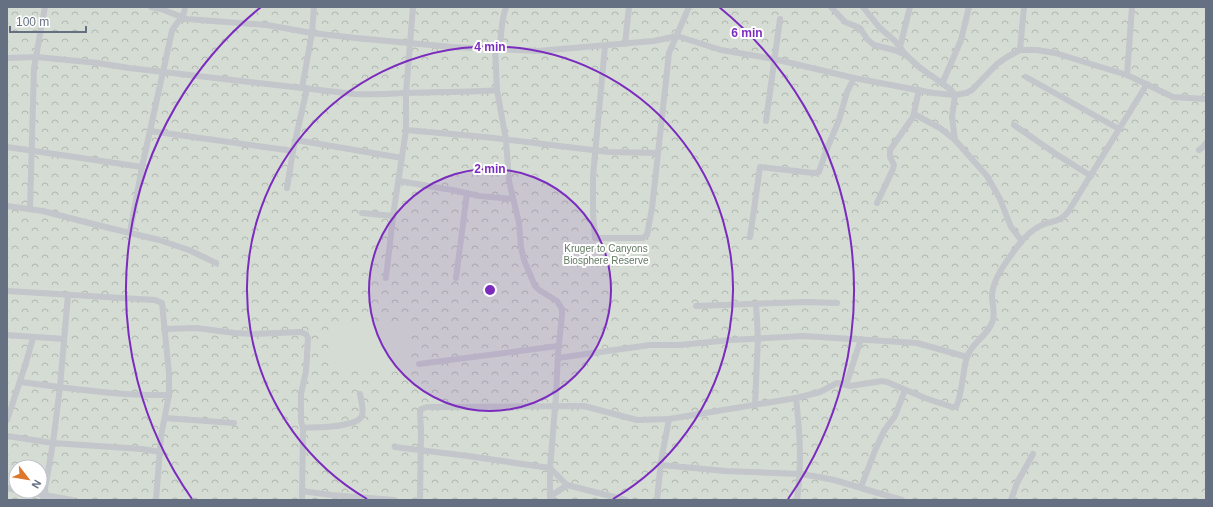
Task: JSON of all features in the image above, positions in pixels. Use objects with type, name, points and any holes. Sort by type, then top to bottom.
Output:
[{"type":"street","points":[[30,209],[34,75],[45,7]]},
{"type":"street","points":[[151,7],[161,9],[181,18],[194,20],[267,25],[312,33],[410,43],[538,51],[654,41],[677,36],[721,50],[774,59],[854,78],[933,93],[955,95],[972,90],[997,64],[1007,57],[1020,50],[1037,50],[1055,53],[1127,76],[1173,97],[1206,99]]},
{"type":"street","points":[[130,232],[142,167],[172,31],[185,12],[185,7]]},
{"type":"street","points":[[287,188],[304,88],[312,33],[314,7]]},
{"type":"street","points":[[386,278],[393,216],[406,130],[406,93],[413,7]]},
{"type":"street","points":[[506,7],[503,16],[498,48],[497,90],[506,140],[509,181],[519,223],[524,260],[533,282],[539,290],[557,301],[562,309],[562,323],[558,346],[556,406],[550,468],[551,498]]},
{"type":"street","points":[[624,44],[629,7]]},
{"type":"street","points":[[605,46],[593,191],[595,238],[638,239],[645,237],[648,230],[652,208],[667,64],[671,48],[689,7]]},
{"type":"street","points":[[832,7],[845,22],[860,28],[867,39],[874,45],[906,54]]},
{"type":"street","points":[[863,7],[879,27],[919,67],[950,89],[955,95],[952,117],[955,140]]},
{"type":"street","points":[[900,47],[910,7]]},
{"type":"street","points":[[942,84],[961,40],[968,7]]},
{"type":"street","points":[[1020,50],[1024,7]]},
{"type":"street","points":[[1127,76],[1132,7]]},
{"type":"street","points":[[766,121],[780,19]]},
{"type":"street","points":[[7,58],[37,57],[98,63],[163,72],[370,95],[497,90]]},
{"type":"street","points":[[1026,77],[1119,129]]},
{"type":"street","points":[[750,237],[760,167],[814,173],[819,172],[839,120],[847,92],[854,78]]},
{"type":"street","points":[[420,500],[420,413],[423,407],[584,406],[637,420],[669,419],[796,398],[820,392],[837,383],[846,385],[882,381],[952,407],[956,407],[967,357],[975,344],[988,331],[992,323],[994,315],[992,298],[995,283],[1006,263],[1022,241],[1038,227],[1063,218],[1091,176],[1147,84]]},
{"type":"street","points":[[877,203],[894,165],[890,157],[890,150],[914,114],[919,90]]},
{"type":"street","points":[[914,114],[940,128],[955,140],[987,176],[1000,199],[1011,226],[1022,241]]},
{"type":"street","points":[[1014,125],[1091,176]]},
{"type":"street","points":[[406,130],[596,150],[658,153]]},
{"type":"street","points":[[150,131],[293,151]]},
{"type":"street","points":[[296,140],[402,158]]},
{"type":"street","points":[[1199,150],[1206,143]]},
{"type":"street","points":[[7,147],[142,167]]},
{"type":"street","points":[[399,181],[479,196],[513,199]]},
{"type":"street","points":[[456,278],[467,193]]},
{"type":"street","points":[[7,206],[43,211],[89,224],[130,232],[181,246],[216,263]]},
{"type":"street","points":[[362,213],[393,216]]},
{"type":"street","points":[[7,291],[159,301],[163,305],[169,373],[169,395],[161,436],[156,500]]},
{"type":"street","points":[[48,470],[60,387],[68,295]]},
{"type":"street","points":[[696,306],[837,303]]},
{"type":"street","points":[[755,405],[758,338],[756,304]]},
{"type":"street","points":[[164,329],[196,328],[235,333],[305,333],[308,338],[307,364],[301,394],[301,421],[304,428],[302,500]]},
{"type":"street","points":[[7,335],[64,339]]},
{"type":"street","points":[[558,358],[650,345],[680,345],[709,341],[803,336],[917,343],[967,357]]},
{"type":"street","points":[[7,420],[33,338]]},
{"type":"street","points":[[846,385],[861,339]]},
{"type":"street","points":[[419,364],[558,346]]},
{"type":"street","points":[[20,382],[150,396],[169,395]]},
{"type":"street","points":[[861,487],[876,448],[884,431],[895,416],[905,390]]},
{"type":"street","points":[[304,428],[324,427],[356,421],[361,417],[362,413],[360,394]]},
{"type":"street","points":[[796,398],[800,434],[801,474],[797,500]]},
{"type":"street","points":[[165,418],[234,423]]},
{"type":"street","points":[[657,500],[669,419]]},
{"type":"street","points":[[7,436],[53,443],[142,449],[160,452]]},
{"type":"street","points":[[395,448],[420,450],[550,468],[567,485],[626,500]]},
{"type":"street","points":[[1011,500],[1017,483],[1033,454]]},
{"type":"street","points":[[661,465],[726,471],[801,474],[834,480],[902,500]]},
{"type":"street","points":[[551,498],[567,485]]},
{"type":"street","points":[[302,491],[394,500]]},
{"type":"street","points":[[48,498],[72,500]]},
{"type":"green space","name":"Kruger to Canyons Biosphere Reserve","points":[[7,7],[1206,7],[1206,500],[7,500]]},
{"type":"green space","points":[[330,323],[410,323],[410,366],[330,367]]}]
